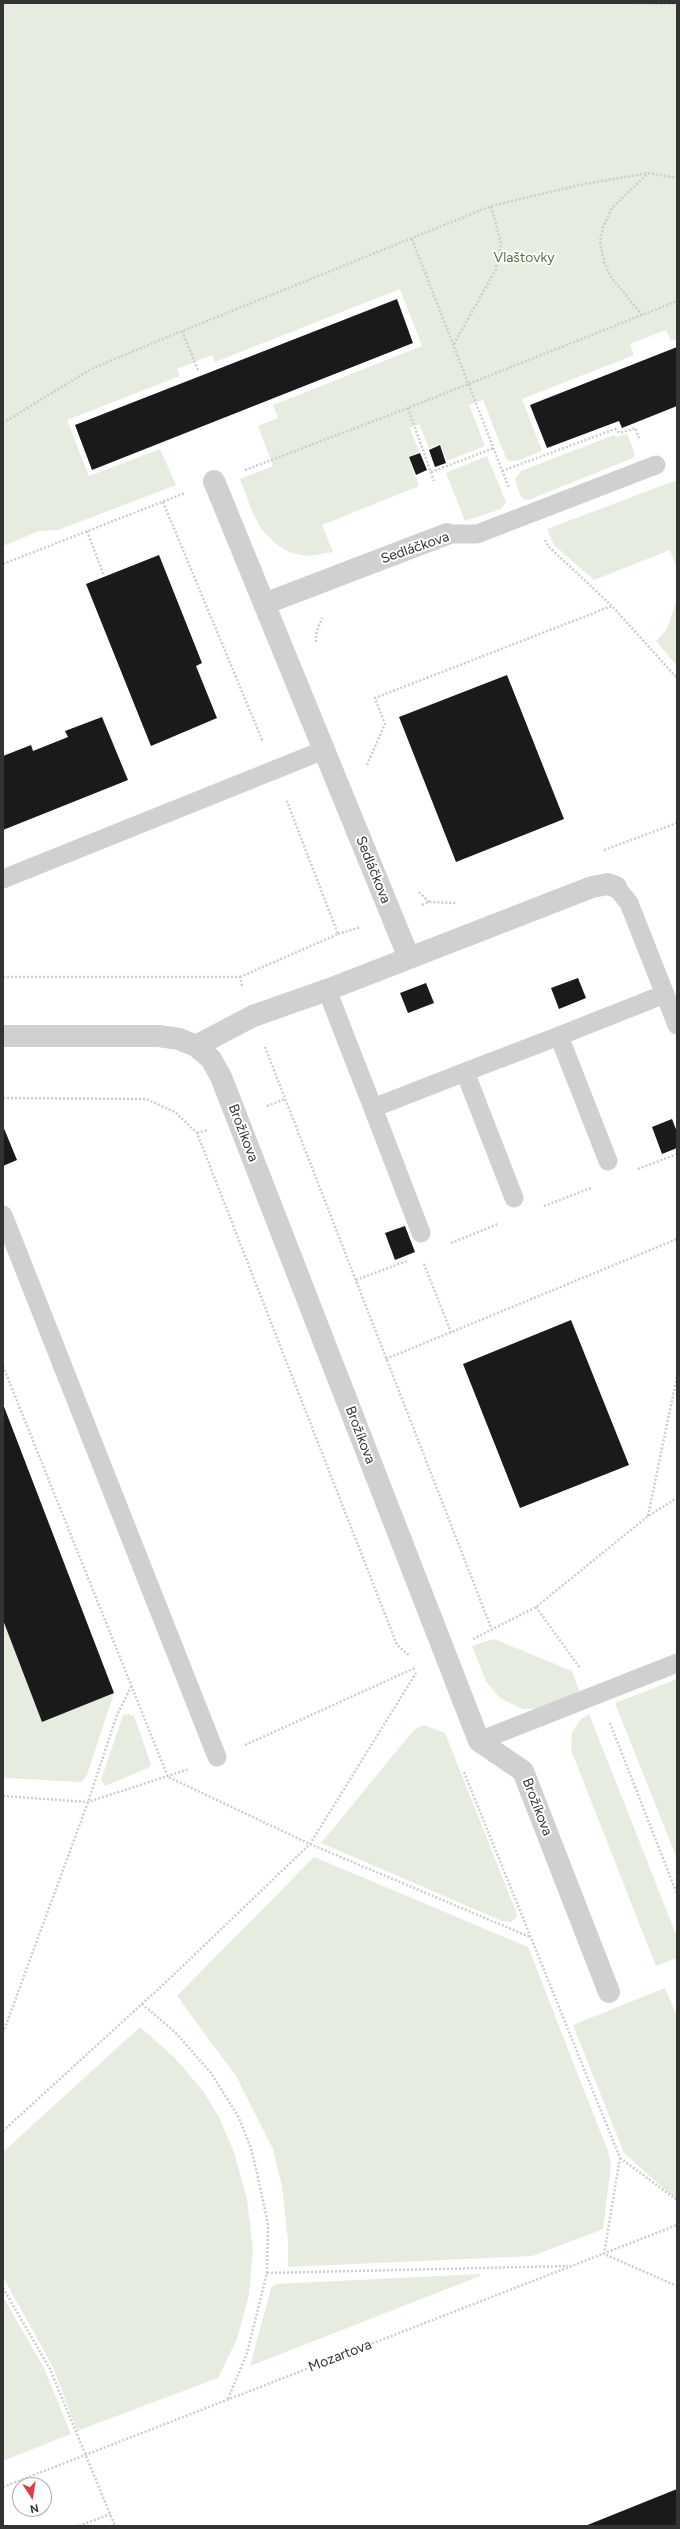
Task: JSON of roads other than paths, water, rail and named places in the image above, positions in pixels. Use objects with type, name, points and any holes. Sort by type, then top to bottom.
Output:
[{"type":"street","name":"Sedláčkova","points":[[214,481],[409,958]]},
{"type":"street","name":"Sedláčkova","points":[[264,604],[447,534]]},
{"type":"street","points":[[196,1046],[253,1016],[326,990],[592,887],[608,884],[616,887]]},
{"type":"street","name":"Brožíkova","points":[[3,1036],[159,1036],[179,1039],[196,1046],[211,1059],[221,1077],[444,1654],[479,1740],[523,1771],[609,1992]]},
{"type":"lane","name":"Sedláčkova","points":[[447,534],[477,534],[656,466]]},
{"type":"lane","points":[[3,879],[324,750]]},
{"type":"lane","points":[[616,887],[629,903],[677,1025]]},
{"type":"lane","points":[[326,990],[421,1233]]},
{"type":"lane","points":[[373,1108],[665,994]]},
{"type":"lane","points":[[558,1036],[608,1161]]},
{"type":"lane","points":[[465,1072],[514,1198]]},
{"type":"lane","points":[[3,1215],[217,1757]]},
{"type":"lane","points":[[479,1740],[677,1663]]},
{"type":"park label","name":"Vlaštovky","points":[[524,258]]}]
